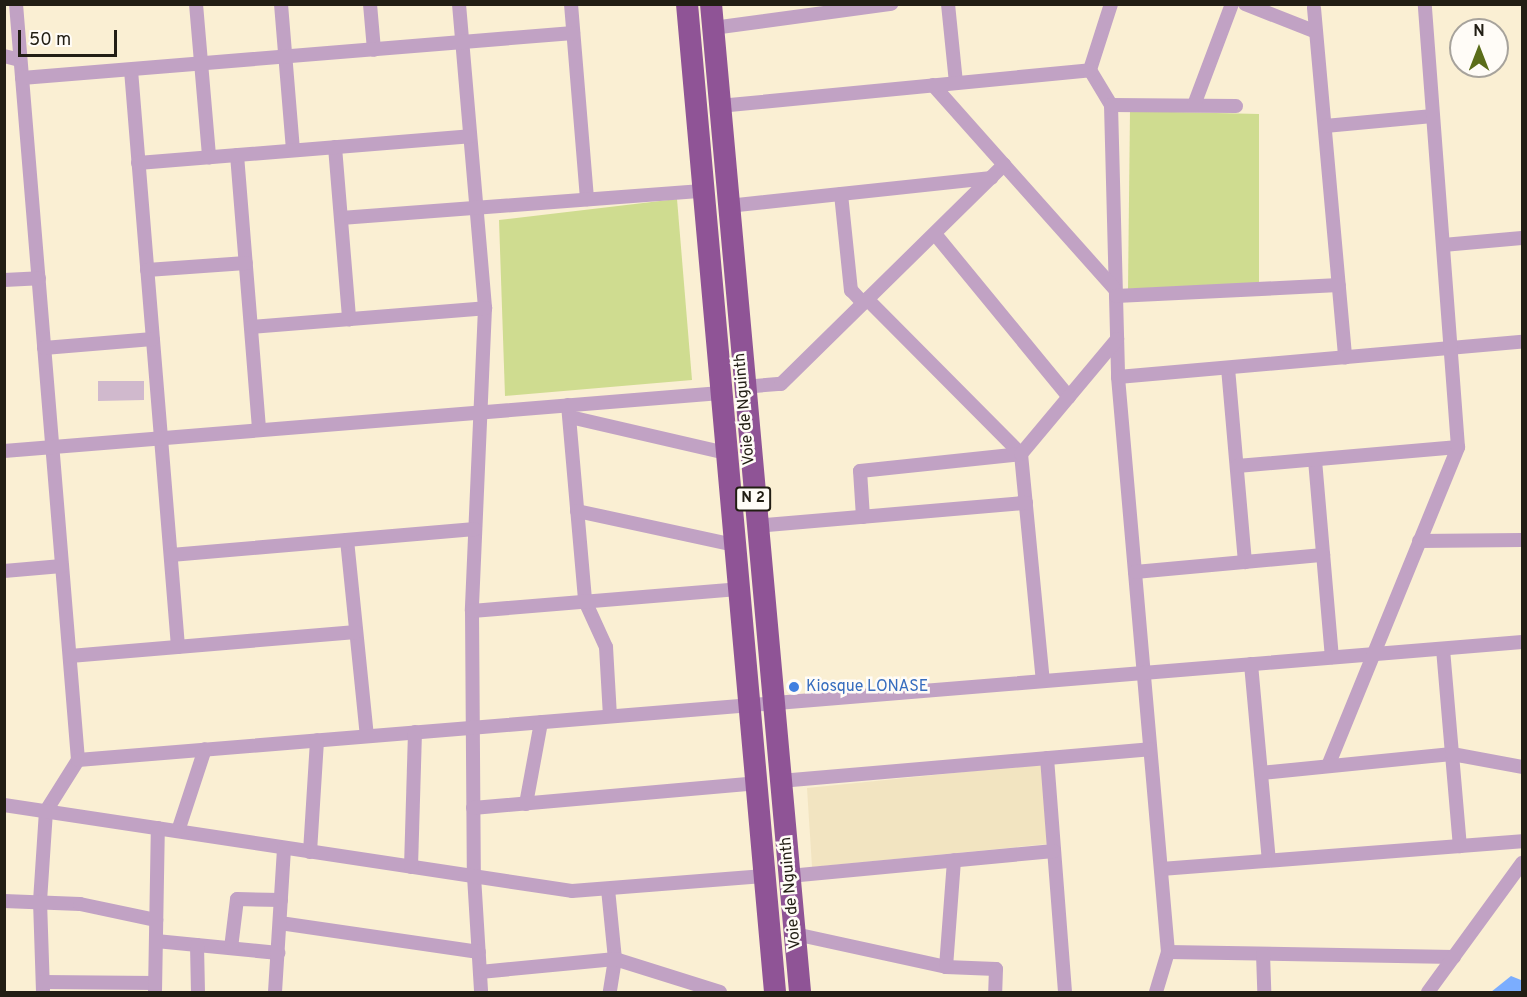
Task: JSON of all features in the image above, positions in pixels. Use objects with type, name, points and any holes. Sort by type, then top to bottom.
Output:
[{"type":"highway","name":"Voie de Nguinth","points":[[687,4],[775,993]]},
{"type":"highway","name":"Voie de Nguinth","points":[[711,4],[755,526],[774,703],[800,993]]},
{"type":"street","points":[[16,4],[78,760],[46,811],[40,901],[43,988],[155,988],[158,828]]},
{"type":"street","points":[[196,4],[209,157]]},
{"type":"street","points":[[281,4],[293,150]]},
{"type":"street","points":[[370,4],[374,50]]},
{"type":"street","points":[[459,4],[484,308],[472,610],[474,876],[481,993]]},
{"type":"street","points":[[571,4],[587,199]]},
{"type":"street","points":[[713,28],[891,4]]},
{"type":"street","points":[[948,4],[956,83]]},
{"type":"street","points":[[1111,4],[1090,70],[1112,105],[1118,377],[1168,952],[1156,993]]},
{"type":"street","points":[[1194,105],[1232,4]]},
{"type":"street","points":[[1245,4],[1316,32]]},
{"type":"street","points":[[1328,766],[1371,654],[1458,447],[1425,4]]},
{"type":"street","points":[[1314,8],[1345,358]]},
{"type":"street","points":[[22,78],[573,33]]},
{"type":"street","points":[[4,56],[20,60]]},
{"type":"street","points":[[131,70],[178,646]]},
{"type":"street","points":[[719,106],[1090,70]]},
{"type":"street","points":[[933,85],[1116,293]]},
{"type":"street","points":[[1112,105],[1236,106]]},
{"type":"street","points":[[1325,126],[1433,116]]},
{"type":"street","points":[[138,163],[470,136]]},
{"type":"street","points":[[335,147],[349,319]]},
{"type":"street","points":[[237,155],[260,430]]},
{"type":"street","points":[[743,387],[781,384],[1004,165]]},
{"type":"street","points":[[728,206],[992,178]]},
{"type":"street","points":[[341,218],[702,191]]},
{"type":"street","points":[[841,194],[851,290],[865,301],[1021,454],[1043,681]]},
{"type":"street","points":[[934,234],[1069,397]]},
{"type":"street","points":[[1443,245],[1522,238]]},
{"type":"street","points":[[147,270],[246,263]]},
{"type":"street","points":[[4,280],[39,278]]},
{"type":"street","points":[[1116,293],[1339,285]]},
{"type":"street","points":[[251,327],[484,308]]},
{"type":"street","points":[[44,348],[153,339]]},
{"type":"street","points":[[863,517],[860,471],[1021,454],[1117,339]]},
{"type":"street","points":[[1118,377],[1522,342]]},
{"type":"street","points":[[1228,368],[1245,562]]},
{"type":"street","points":[[4,451],[480,412],[569,411],[721,393]]},
{"type":"street","points":[[569,411],[726,453]]},
{"type":"street","points":[[569,411],[585,601],[606,647],[610,716]]},
{"type":"street","points":[[1237,466],[1458,447]]},
{"type":"street","points":[[1315,460],[1332,657]]},
{"type":"street","points":[[755,526],[1026,503]]},
{"type":"street","points":[[577,511],[734,545]]},
{"type":"street","points":[[171,555],[476,529]]},
{"type":"street","points":[[346,540],[367,736]]},
{"type":"street","points":[[1419,541],[1522,540]]},
{"type":"street","points":[[1135,572],[1323,555]]},
{"type":"street","points":[[4,571],[62,566]]},
{"type":"street","points":[[472,610],[738,589]]},
{"type":"street","points":[[70,656],[356,632]]},
{"type":"street","points":[[78,760],[1522,642]]},
{"type":"street","points":[[1443,649],[1460,846]]},
{"type":"street","points":[[1251,664],[1269,860]]},
{"type":"street","points":[[526,804],[541,722]]},
{"type":"street","points":[[411,867],[415,732]]},
{"type":"street","points":[[310,852],[317,740]]},
{"type":"street","points":[[780,782],[1150,748]]},
{"type":"street","points":[[177,831],[205,749]]},
{"type":"street","points":[[1261,773],[1452,754],[1522,766]]},
{"type":"street","points":[[1047,758],[1065,993]]},
{"type":"street","points":[[473,808],[756,783]]},
{"type":"street","points":[[4,805],[572,891],[764,876]]},
{"type":"street","points":[[1161,869],[1522,841]]},
{"type":"street","points":[[275,993],[284,848]]},
{"type":"street","points":[[789,876],[1054,851]]},
{"type":"street","points":[[946,967],[954,860]]},
{"type":"street","points":[[1428,993],[1522,863]]},
{"type":"street","points":[[608,889],[615,959],[610,993]]},
{"type":"street","points":[[231,948],[237,899],[281,900]]},
{"type":"street","points":[[4,901],[80,904],[156,920]]},
{"type":"street","points":[[280,923],[479,952]]},
{"type":"street","points":[[795,934],[946,967],[996,969],[995,993]]},
{"type":"street","points":[[156,941],[278,953]]},
{"type":"street","points":[[197,945],[198,993]]},
{"type":"street","points":[[1168,952],[1454,957]]},
{"type":"street","points":[[1263,954],[1264,993]]},
{"type":"street","points":[[480,972],[615,959],[720,993]]},
{"type":"shaded area","points":[[1043,764],[1048,844],[812,867],[807,788]]},
{"type":"green space","points":[[1130,111],[1259,114],[1259,283],[1128,289]]},
{"type":"green space","points":[[677,199],[692,380],[505,396],[499,220]]},
{"type":"water","points":[[1511,976],[1521,980],[1522,992],[1491,992]]},
{"type":"building","points":[[98,381],[144,381],[144,400],[98,401]]},
{"type":"place","name":"Kiosque LONASE","points":[[794,687]]}]
